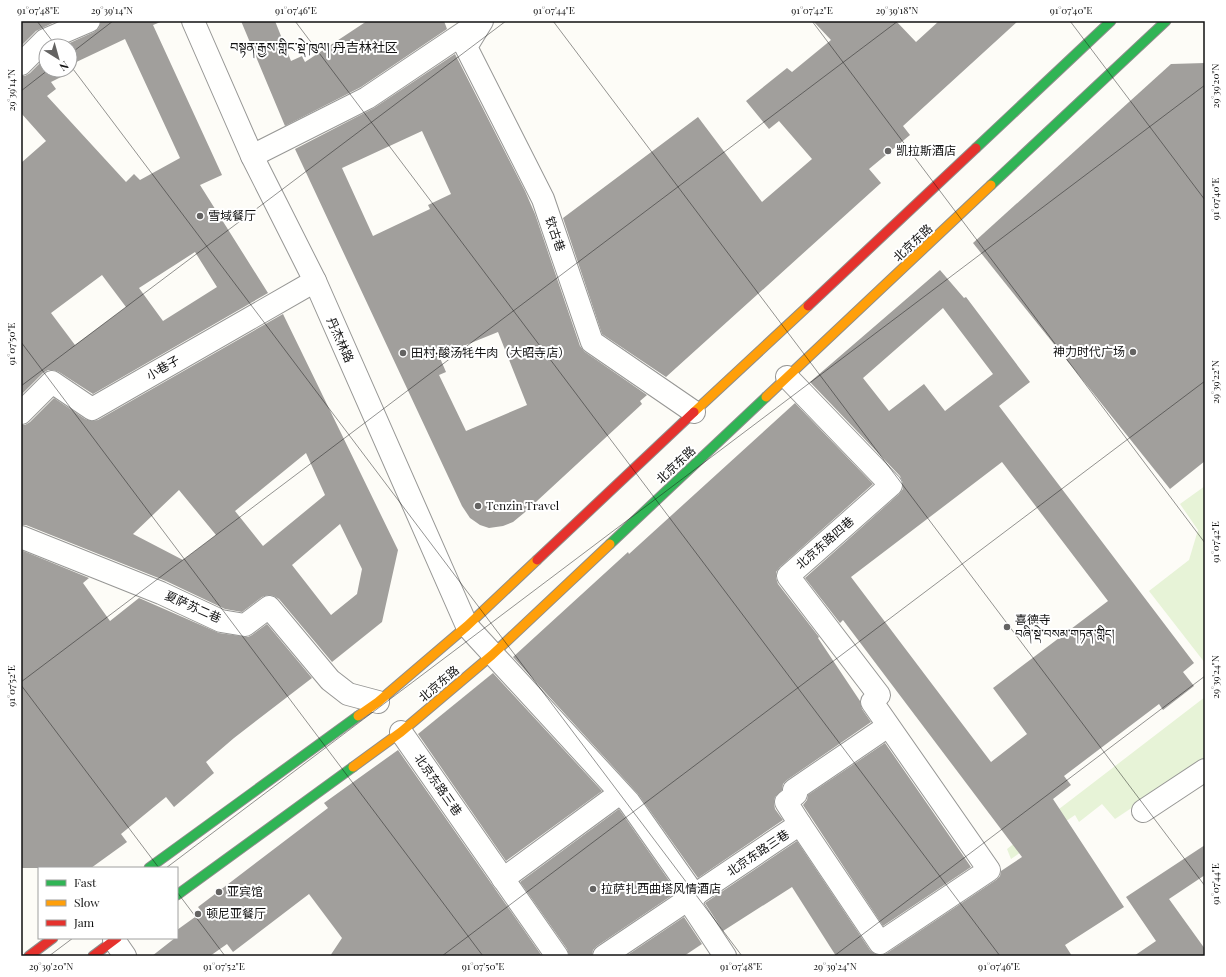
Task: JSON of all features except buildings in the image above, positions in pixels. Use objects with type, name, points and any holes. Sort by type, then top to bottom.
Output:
[{"type":"main road","name":"北京东路","points":[[178,894],[401,732],[492,654],[1166,21]]},
{"type":"main road","points":[[150,867],[378,702],[467,626],[1104,23]]},
{"type":"main road","points":[[29,956],[52,939]]},
{"type":"main road","points":[[93,956],[119,945]]},
{"type":"street","points":[[21,64],[45,40],[89,21]]},
{"type":"street","name":"丹杰林路","points":[[193,21],[252,156],[315,281],[467,626],[629,802],[691,898],[725,956]]},
{"type":"street","name":"钦古巷","points":[[252,156],[367,98],[482,21]]},
{"type":"street","name":"钦古巷","points":[[482,21],[466,47],[543,199],[592,342],[694,412]]},
{"type":"street","name":"小巷子","points":[[21,413],[52,382],[92,409],[315,281]]},
{"type":"street","name":"北京东路四巷","points":[[788,377],[892,485],[788,576],[879,695],[872,702],[888,726]]},
{"type":"street","name":"夏萨苏二巷","points":[[21,537],[161,593],[221,621],[245,625],[269,607],[330,680],[348,694],[378,702]]},
{"type":"street","points":[[800,824],[880,943],[990,870],[888,726]]},
{"type":"street","name":"北京东路三巷","points":[[604,956],[800,824],[786,802],[796,794],[794,790],[888,726]]},
{"type":"street","name":"北京东路三巷","points":[[401,732],[557,956]]},
{"type":"street","points":[[1143,811],[1205,770]]},
{"type":"street","points":[[503,879],[620,793]]},
{"type":"green space","points":[[1205,486],[1205,663],[1149,591],[1189,560],[1198,530],[1180,504]]},
{"type":"green space","points":[[1205,697],[1205,759],[1115,819],[1102,804],[1079,822],[1075,815],[1011,859],[1007,849]]},
{"type":"traffic: fast","points":[[976,148],[1111,21]]},
{"type":"traffic: fast","points":[[991,185],[1166,21]]},
{"type":"traffic: fast","points":[[610,544],[766,397]]},
{"type":"traffic: fast","points":[[150,867],[358,716]]},
{"type":"traffic: fast","points":[[178,894],[353,767]]},
{"type":"traffic: slow","points":[[766,397],[991,185]]},
{"type":"traffic: slow","points":[[694,412],[808,306]]},
{"type":"traffic: slow","points":[[353,767],[401,732],[492,655],[610,544]]},
{"type":"traffic: slow","points":[[358,716],[378,702],[467,626],[537,560]]},
{"type":"traffic: jam","points":[[808,306],[976,148]]},
{"type":"traffic: jam","points":[[537,560],[694,412]]},
{"type":"traffic: jam","points":[[29,956],[52,939]]},
{"type":"traffic: jam","points":[[93,956],[116,939]]},
{"type":"place","name":"凯拉斯酒店","points":[[888,151]]},
{"type":"place","name":"雪域餐厅","points":[[200,216]]},
{"type":"place","name":"神力时代广场","points":[[1133,352]]},
{"type":"place","name":"田村·酸汤牦牛肉（大昭寺店）","points":[[403,353]]},
{"type":"place","name":"Tenzin Travel","points":[[478,506]]},
{"type":"place","name":"喜德寺 བཞི་སྡེ་བསམ་གཏན་གླིང།","points":[[1007,627]]},
{"type":"place","name":"拉萨扎西曲塔风情酒店","points":[[593,889]]},
{"type":"place","name":"亚宾馆","points":[[219,892]]},
{"type":"place","name":"顿尼亚餐厅","points":[[198,914]]},
{"type":"district","name":"བསྟན་རྒྱས་གླིང་སྡེ་ཁུལ། 丹吉林社区","points":[[314,47]]}]
